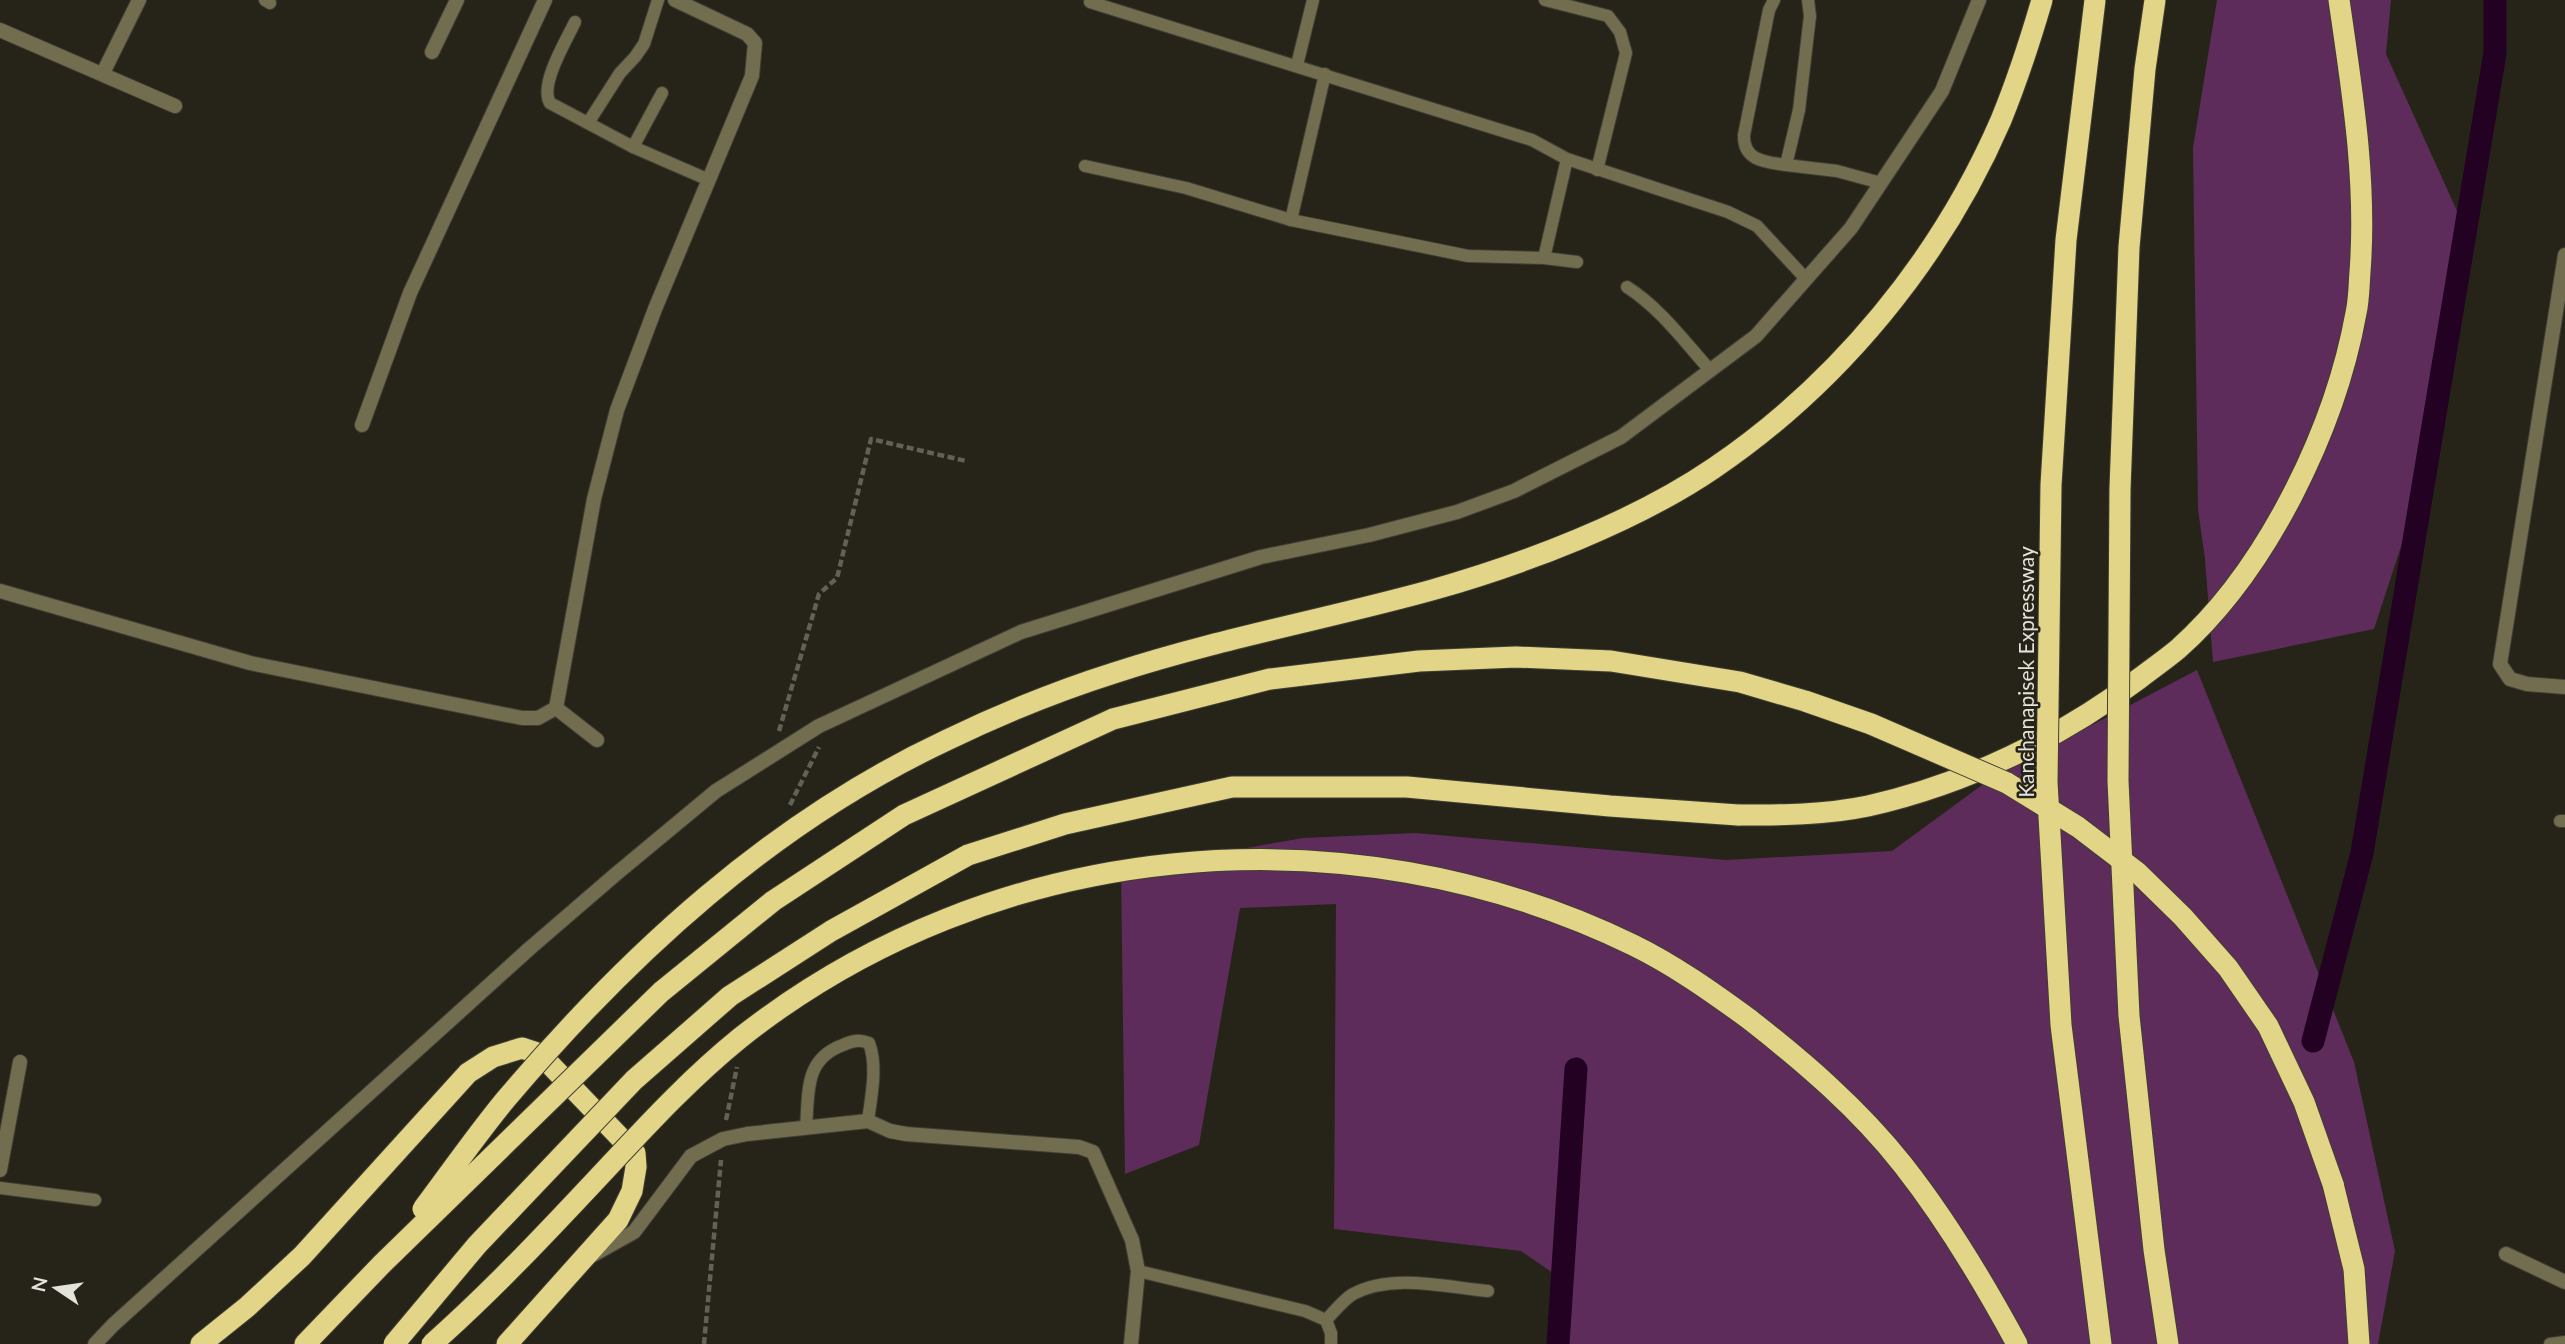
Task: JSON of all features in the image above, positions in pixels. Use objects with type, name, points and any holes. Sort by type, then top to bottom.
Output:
[{"type":"highway","points":[[382,1264],[502,1104],[632,961],[705,897],[780,838],[862,785],[944,741],[1025,706],[1114,673],[1227,640],[1436,589],[1522,560],[1646,508],[1712,470],[1741,448],[1818,383],[1862,337],[1903,287],[1938,237],[1970,184],[2001,121],[2026,55],[2042,0]]},
{"type":"highway","name":"Kanchanapisek Expressway","points":[[2095,0],[2066,240],[2052,471],[2048,782],[2061,1025],[2101,1344]]},
{"type":"highway","points":[[2155,0],[2145,69],[2129,247],[2120,489],[2118,781],[2129,1016],[2154,1250],[2168,1344]]},
{"type":"highway","points":[[394,1344],[477,1245],[634,1080],[730,996],[831,931],[968,855],[1065,824],[1232,787],[1407,788],[1738,815],[1801,815],[1854,808],[1926,790],[1987,768],[2076,722],[2125,689],[2178,649],[2220,604],[2255,558],[2290,499],[2317,444],[2340,377],[2357,312],[2362,203],[2360,151],[2339,0]]},
{"type":"highway","points":[[305,1344],[382,1264],[662,992],[773,901],[904,815],[1112,719],[1270,679],[1419,661],[1543,658],[1611,661],[1740,682],[1871,724],[2007,783],[2078,827],[2137,872],[2183,917],[2228,968],[2268,1026],[2304,1102],[2333,1184],[2354,1269],[2359,1344]]},
{"type":"highway","points":[[432,1344],[513,1268],[671,1100],[730,1047],[812,987],[880,948],[1005,897],[1073,879],[1139,867],[1202,861],[1292,859],[1366,867],[1443,880],[1509,898],[1574,918],[1623,940],[1695,980],[1799,1059],[1851,1109],[1901,1163],[1969,1259],[2017,1344]]},
{"type":"highway","points":[[201,1344],[275,1282],[330,1227],[468,1073],[493,1056],[522,1048],[540,1054],[635,1153],[636,1167],[632,1191],[618,1220],[507,1344]]},
{"type":"street","points":[[103,73],[139,0]]},
{"type":"street","points":[[432,52],[457,0]]},
{"type":"street","points":[[362,425],[410,293],[545,0]]},
{"type":"street","points":[[556,708],[594,499],[617,410],[655,309],[752,76],[755,43],[747,34],[675,0]]},
{"type":"street","points":[[95,1344],[529,949],[716,790],[819,726],[1021,632],[1261,557],[1369,535],[1457,512],[1514,491],[1621,437],[1756,335],[1851,228],[1942,91],[1979,0]]},
{"type":"street","points":[[0,30],[175,106]]},
{"type":"street","points":[[2565,256],[2500,664],[2510,679],[2527,684],[2565,687]]},
{"type":"street","points":[[0,591],[250,663],[522,718],[538,718],[556,708]]},
{"type":"street","points":[[556,708],[597,740]]},
{"type":"street","points":[[0,1170],[20,1062]]},
{"type":"street","points":[[582,1261],[634,1232],[691,1156],[723,1139],[747,1133],[867,1121],[890,1132],[906,1134],[1079,1147],[1093,1152],[1132,1240],[1138,1271],[1131,1344]]},
{"type":"street","points":[[2506,1254],[2565,1282]]},
{"type":"lane","points":[[588,123],[620,73],[644,44],[658,0]]},
{"type":"lane","points":[[1297,65],[1313,0]]},
{"type":"lane","points":[[1545,0],[1608,16],[1620,32],[1626,53],[1597,170]]},
{"type":"lane","points":[[1774,0],[1766,22],[1744,135],[1748,154],[1760,161],[1837,171],[1881,183]]},
{"type":"lane","points":[[1786,164],[1799,110],[1810,16],[1808,0]]},
{"type":"lane","points":[[1090,2],[1532,140],[1567,159],[1728,212],[1757,226],[1806,279]]},
{"type":"lane","points":[[575,22],[549,79],[546,96],[550,103],[633,147],[709,180]]},
{"type":"lane","points":[[1291,220],[1325,74]]},
{"type":"lane","points":[[633,147],[662,93]]},
{"type":"lane","points":[[1544,258],[1567,159]]},
{"type":"lane","points":[[1085,166],[1186,188],[1291,220],[1468,256],[1544,258],[1577,262]]},
{"type":"lane","points":[[1627,287],[1642,296],[1666,320],[1710,370]]},
{"type":"lane","points":[[806,1127],[811,1080],[816,1063],[829,1050],[855,1040],[869,1043],[873,1052],[872,1089],[867,1121]]},
{"type":"lane","points":[[0,1188],[94,1200]]},
{"type":"lane","points":[[1138,1271],[1305,1311],[1326,1320],[1331,1333],[1331,1344]]},
{"type":"lane","points":[[1326,1320],[1351,1295],[1396,1282],[1488,1292]]},
{"type":"lane","points":[[2550,1344],[2565,1342]]},
{"type":"path","points":[[772,755],[819,594],[837,578],[871,439],[966,461]]},
{"type":"path","points":[[704,1344],[723,1139]]},
{"type":"shaded area","points":[[2217,0],[2391,0],[2386,54],[2457,211],[2426,470],[2374,629],[2213,662],[2198,509],[2193,148]]},
{"type":"shaded area","points":[[2197,670],[2354,1062],[2395,1251],[2378,1344],[1567,1344],[1563,1280],[1521,1251],[1334,1229],[1336,904],[1240,908],[1199,1145],[1125,1174],[1121,870],[1303,838],[1415,833],[1726,860],[1892,851],[1993,777]]},
{"type":"waterway","points":[[2313,1041],[2362,853],[2495,53],[2495,0]]},
{"type":"waterway","points":[[1558,1344],[1576,1069]]}]
